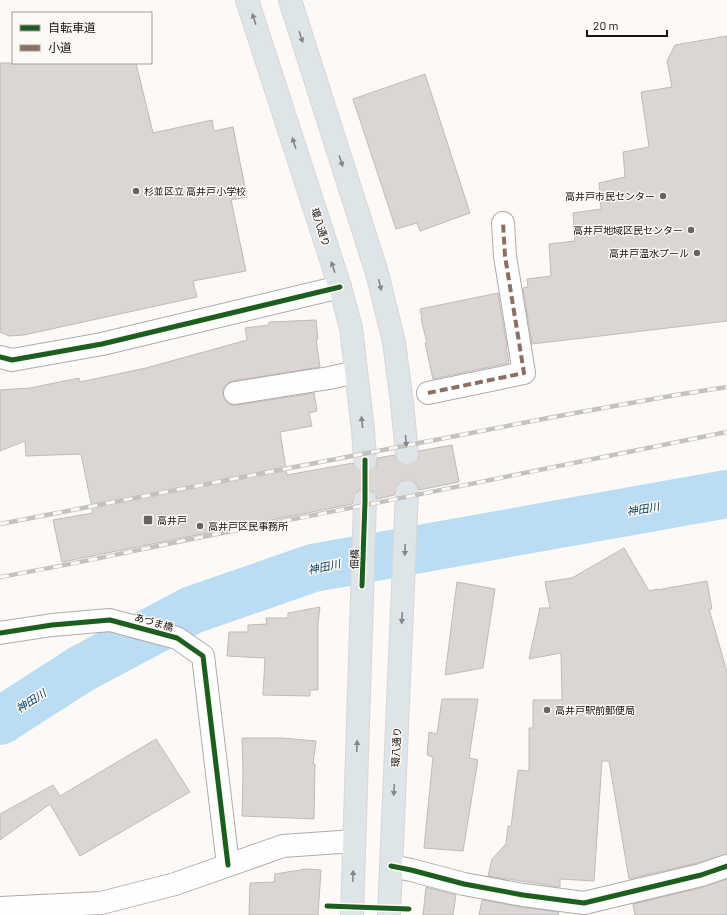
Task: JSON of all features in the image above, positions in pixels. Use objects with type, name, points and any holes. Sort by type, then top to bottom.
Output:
[{"type":"main road","name":"環八通り","points":[[248,0],[340,287],[350,328],[363,430],[365,460]]},
{"type":"main road","points":[[290,0],[377,273],[394,342],[407,453]]},
{"type":"main road","name":"環八通り","points":[[389,915],[407,492]]},
{"type":"main road","name":"佃橋","points":[[354,841],[365,502]]},
{"type":"main road","points":[[352,915],[354,841]]},
{"type":"street","points":[[428,393],[524,373],[505,256],[503,224]]},
{"type":"street","points":[[0,357],[12,360],[102,344],[340,287]]},
{"type":"street","points":[[235,393],[329,378],[356,372]]},
{"type":"street","name":"あづま橋","points":[[0,633],[52,625],[110,620],[177,638],[203,656],[228,865]]},
{"type":"street","points":[[0,908],[101,902],[175,884],[283,846],[354,841]]},
{"type":"street","points":[[391,866],[464,884],[516,894],[584,903],[701,875],[727,866]]},
{"type":"building","name":"高井戸市民センター","points":[[727,36],[727,321],[532,344],[523,288],[528,287],[527,279],[551,276],[549,244],[575,241],[573,213],[601,209],[599,183],[625,177],[623,152],[649,147],[641,92],[672,87],[667,61],[675,45]]},
{"type":"building","name":"杉並区立 高井戸小学校","points":[[0,63],[136,64],[153,133],[212,120],[214,131],[233,127],[247,197],[231,200],[246,271],[193,281],[197,297],[24,335],[9,336],[0,332]]},
{"type":"building","points":[[425,74],[470,213],[420,231],[417,223],[396,229],[353,99]]},
{"type":"building","points":[[498,293],[509,363],[433,379],[425,343],[427,343],[420,309]]},
{"type":"building","points":[[316,320],[318,339],[316,339],[320,367],[233,381],[227,384],[223,389],[223,395],[226,401],[231,405],[314,393],[317,411],[309,413],[312,426],[280,432],[287,475],[353,463],[359,471],[372,471],[376,466],[377,458],[395,455],[397,461],[402,464],[409,465],[415,463],[418,458],[419,451],[452,445],[459,482],[419,490],[418,486],[414,482],[407,480],[402,481],[397,485],[394,495],[377,499],[376,495],[372,491],[365,489],[359,490],[355,494],[352,504],[62,562],[53,520],[93,513],[81,454],[26,456],[25,441],[0,451],[0,390],[30,388],[79,378],[80,382],[146,368],[247,340],[245,328],[269,325],[269,322]]},
{"type":"building","points":[[624,548],[649,591],[707,581],[712,609],[709,609],[727,672],[727,854],[697,863],[629,879],[609,761],[602,761],[594,881],[560,879],[560,887],[488,876],[492,859],[506,844],[508,826],[511,827],[518,770],[529,771],[529,728],[533,728],[533,700],[562,700],[561,653],[529,659],[540,608],[550,608],[545,582],[572,578]]},
{"type":"building","points":[[457,582],[495,589],[483,668],[445,675]]},
{"type":"building","points":[[320,607],[318,623],[318,690],[310,690],[310,696],[263,695],[265,658],[227,656],[229,632],[248,632],[248,625],[267,624],[266,618],[288,618],[288,613]]},
{"type":"building","points":[[442,699],[478,699],[469,758],[478,760],[463,851],[424,848],[433,757],[427,755],[429,732],[437,734]]},
{"type":"building","points":[[242,738],[282,738],[316,741],[313,764],[315,764],[314,819],[242,816]]},
{"type":"building","points":[[156,739],[190,792],[80,856],[50,804],[0,840],[0,814],[53,785],[60,796]]},
{"type":"building","points":[[306,869],[321,870],[318,915],[249,915],[250,883],[274,882],[275,874]]},
{"type":"building","points":[[727,879],[727,915],[635,915],[633,904],[704,887]]},
{"type":"building","points":[[426,887],[456,895],[453,915],[423,915]]},
{"type":"building","points":[[482,900],[559,912],[558,915],[479,915]]},
{"type":"waterway","name":"神田川","points":[[0,721],[81,669],[192,610],[313,568],[727,494]]},
{"type":"tunnel","points":[[407,453],[407,492]]},
{"type":"tunnel","points":[[365,460],[365,501]]},
{"type":"railway","points":[[0,524],[564,415],[727,387]]},
{"type":"railway","points":[[0,577],[727,432]]},
{"type":"marked path","points":[[428,393],[524,373],[505,256],[503,223]]},
{"type":"cycle path","points":[[0,357],[12,360],[102,344],[340,287]]},
{"type":"cycle path","points":[[362,586],[365,460]]},
{"type":"cycle path","points":[[0,633],[52,625],[110,620],[177,638],[203,656],[228,865]]},
{"type":"cycle path","points":[[391,866],[464,884],[523,895],[584,903],[701,875],[727,866]]},
{"type":"cycle path","points":[[327,906],[409,909]]},
{"type":"place","name":"杉並区立 高井戸小学校","points":[[136,191]]},
{"type":"place","name":"高井戸市民センター","points":[[663,196]]},
{"type":"place","name":"高井戸地域区民センター","points":[[691,230]]},
{"type":"place","name":"高井戸温水プール","points":[[697,253]]},
{"type":"place","name":"高井戸","points":[[148,520]]},
{"type":"place","name":"高井戸区民事務所","points":[[200,526]]},
{"type":"place","name":"高井戸駅前郵便局","points":[[547,710]]}]
